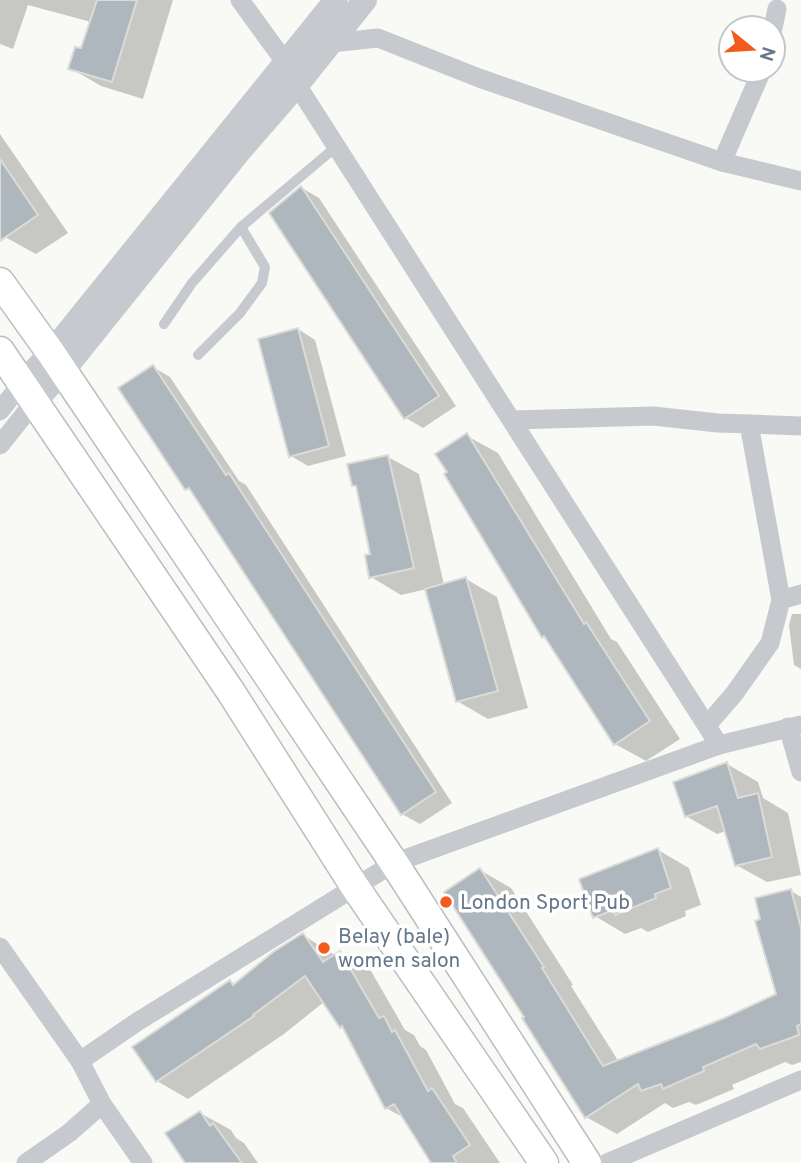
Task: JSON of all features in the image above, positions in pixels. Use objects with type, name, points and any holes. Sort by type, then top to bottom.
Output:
[{"type":"main road","points":[[0,282],[57,362],[394,863],[587,1163]]},
{"type":"main road","points":[[0,351],[231,692],[355,887],[544,1163]]},
{"type":"street","points":[[240,0],[285,62],[297,85],[719,745]]},
{"type":"street","points":[[57,362],[285,62],[337,0]]},
{"type":"street","points":[[0,411],[29,392],[57,362],[297,85],[365,0]]},
{"type":"street","points":[[331,43],[378,38],[479,78],[722,162],[801,181]]},
{"type":"street","points":[[722,162],[756,84]]},
{"type":"street","points":[[0,445],[29,392]]},
{"type":"street","points":[[513,420],[653,416],[718,423],[801,426]]},
{"type":"street","points":[[708,724],[734,694],[770,643],[781,600],[749,424]]},
{"type":"street","points":[[781,600],[801,594]]},
{"type":"street","points":[[79,1061],[137,1022],[394,863],[719,745],[794,726],[801,772]]},
{"type":"street","points":[[0,947],[79,1061],[102,1104],[142,1163]]},
{"type":"street","points":[[607,1163],[801,1080]]},
{"type":"street","points":[[26,1163],[69,1133],[102,1104]]},
{"type":"lane","points":[[163,324],[192,283],[241,227],[337,146]]},
{"type":"lane","points":[[198,355],[240,313],[262,284],[265,267],[241,227]]},
{"type":"building","points":[[97,0],[137,0],[112,82],[68,69],[75,47],[81,48]]},
{"type":"building","points":[[0,159],[38,215],[0,241]]},
{"type":"building","points":[[301,186],[439,396],[404,419],[269,213]]},
{"type":"building","points":[[298,328],[329,446],[289,457],[258,339]]},
{"type":"building","points":[[153,365],[226,475],[229,473],[436,792],[401,815],[189,488],[185,490],[118,388]]},
{"type":"building","points":[[467,433],[584,624],[586,622],[650,721],[614,745],[544,636],[542,638],[444,474],[447,472],[435,454]]},
{"type":"building","points":[[388,455],[414,568],[369,578],[365,555],[370,554],[356,486],[352,486],[347,464]]},
{"type":"building","points":[[466,577],[498,691],[456,702],[425,589]]},
{"type":"building","points":[[727,762],[738,798],[758,793],[772,857],[735,866],[717,806],[685,817],[673,782]]},
{"type":"building","points":[[658,848],[671,888],[655,894],[656,898],[615,915],[613,910],[593,918],[579,879]]},
{"type":"building","points":[[480,868],[544,967],[542,968],[603,1066],[722,1019],[776,994],[755,921],[760,919],[755,898],[791,889],[801,928],[801,1024],[797,1026],[799,1035],[760,1049],[756,1044],[703,1067],[704,1071],[663,1089],[661,1084],[641,1091],[638,1084],[585,1118],[444,892]]},
{"type":"building","points":[[303,933],[323,962],[340,951],[379,1018],[384,1016],[392,1032],[395,1030],[428,1091],[432,1088],[470,1145],[453,1156],[457,1163],[431,1163],[394,1104],[385,1109],[342,1026],[340,1028],[305,976],[254,1016],[156,1082],[132,1047],[230,980],[233,985],[273,952]]},
{"type":"building","points":[[200,1111],[210,1126],[213,1123],[242,1163],[185,1163],[165,1133]]},
{"type":"place","name":"London Sport Pub","points":[[446,902]]},
{"type":"place","name":"Belay (bale) women salon","points":[[324,948]]}]
